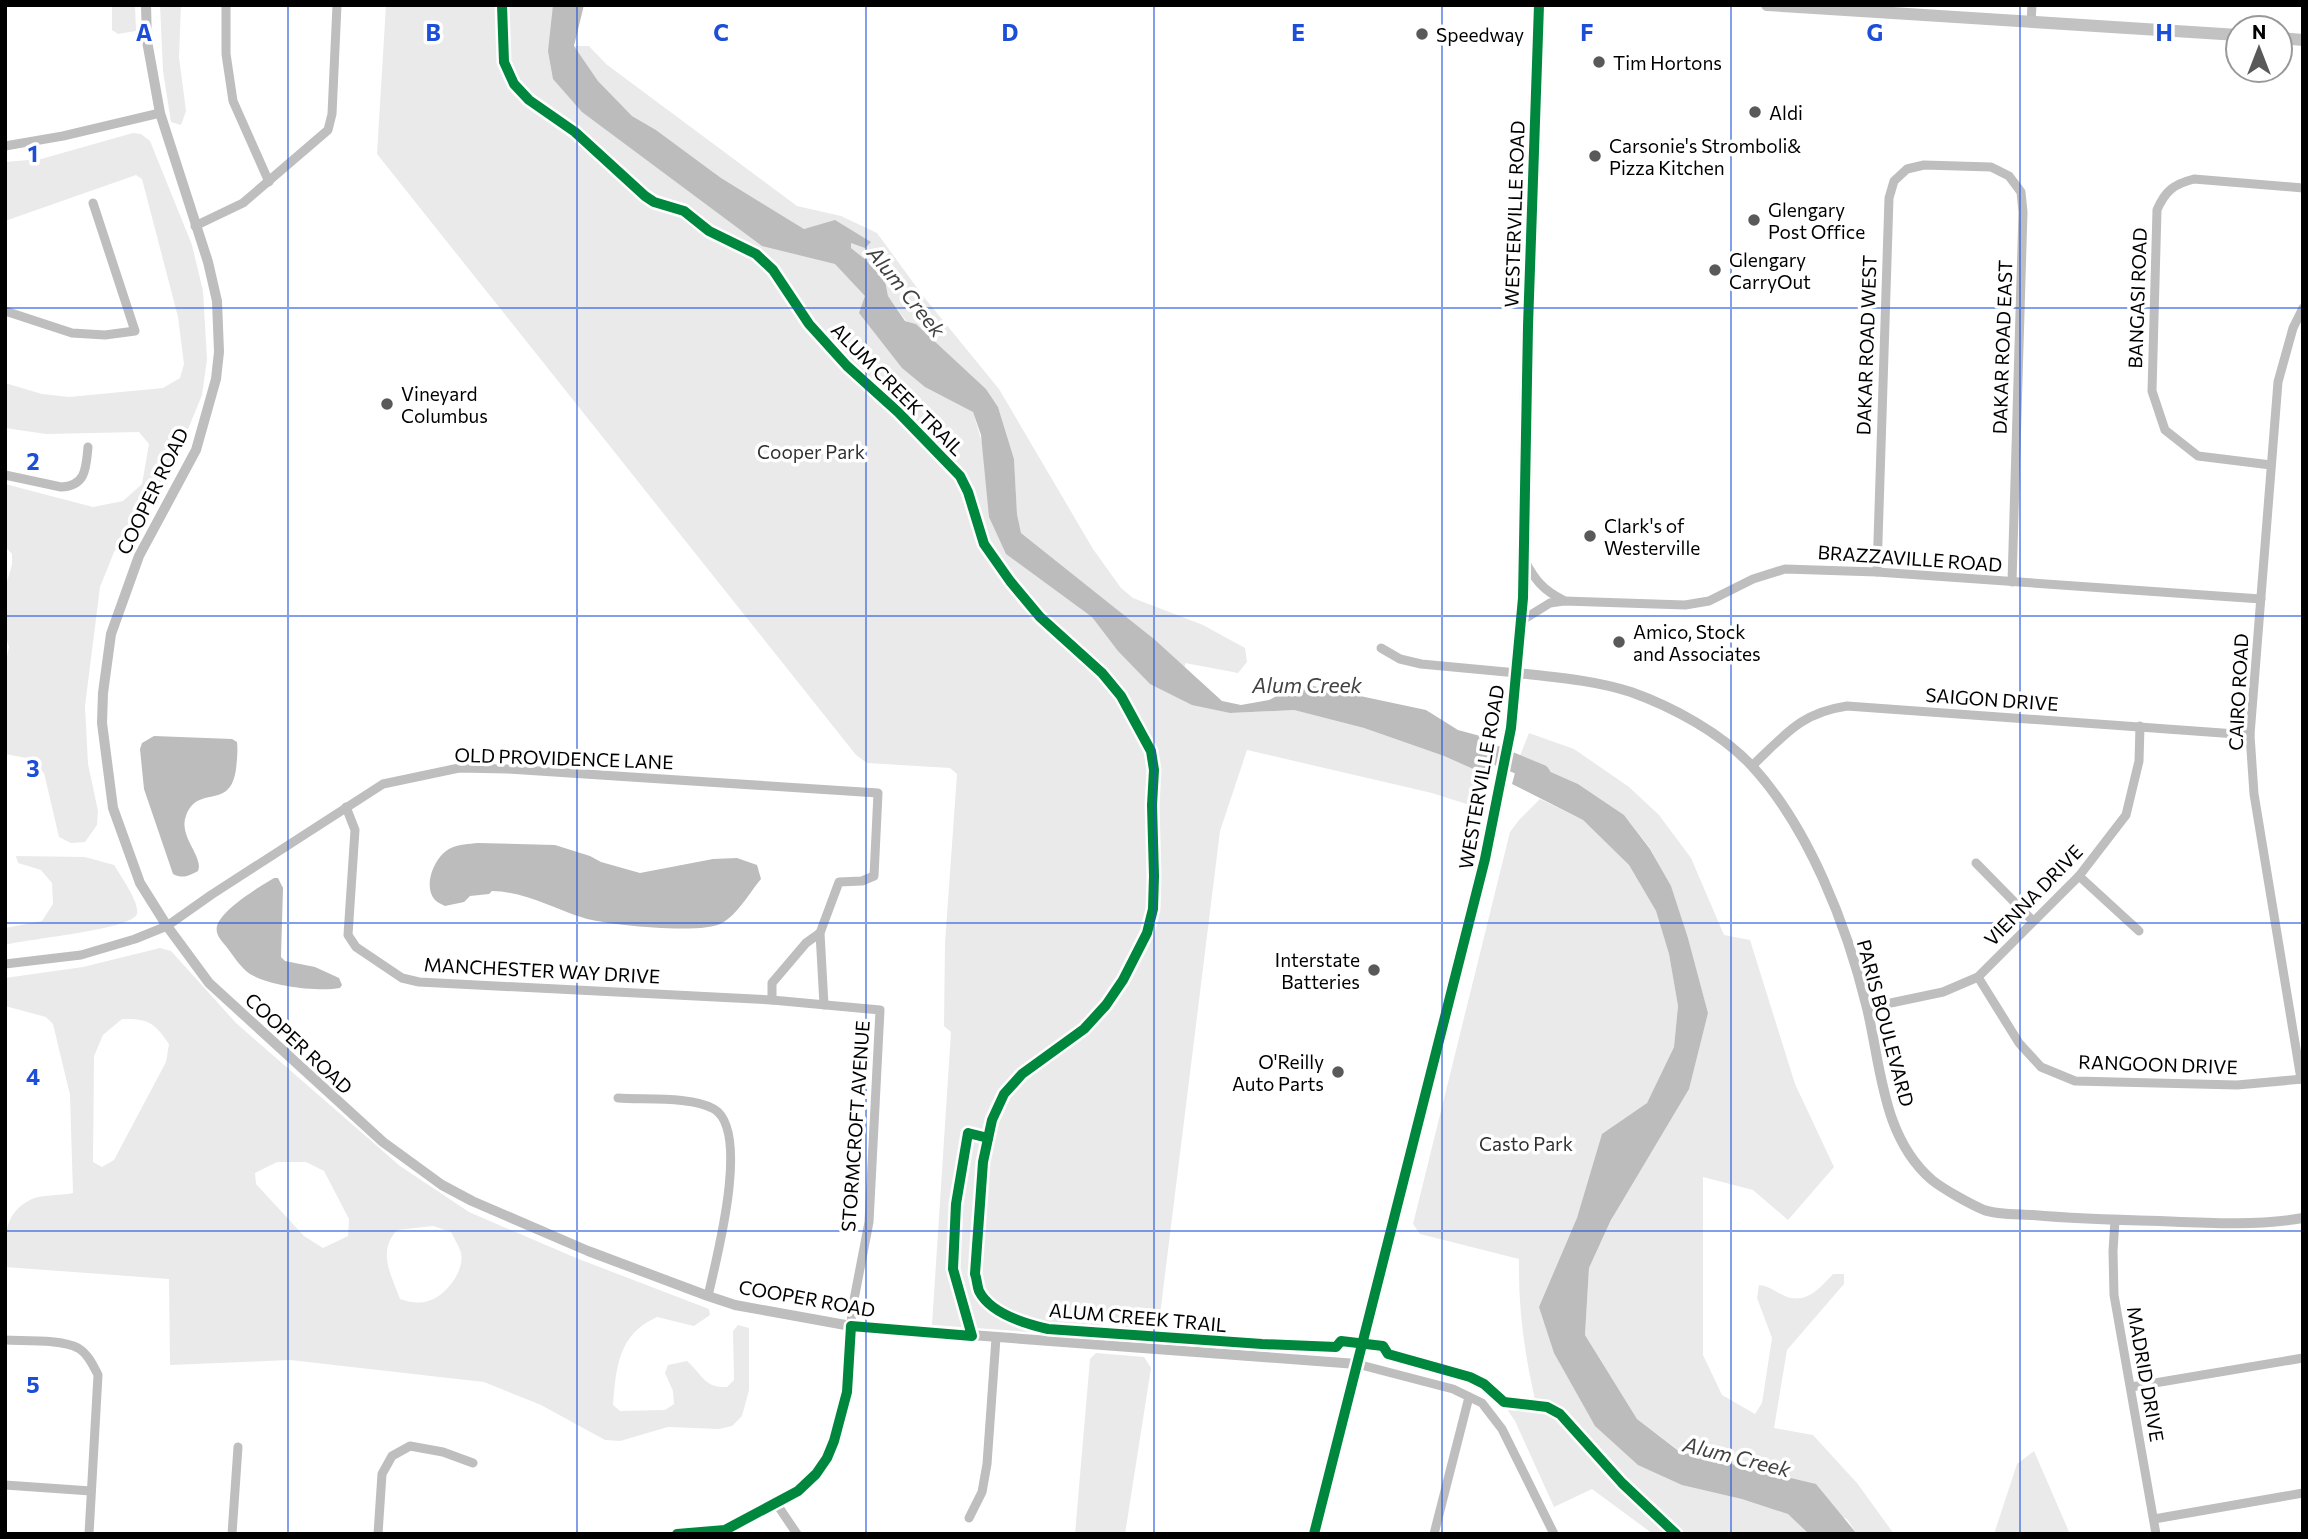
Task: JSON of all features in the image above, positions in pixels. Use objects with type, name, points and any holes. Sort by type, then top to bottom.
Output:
[{"type":"main road","name":"WESTERVILLE ROAD","points":[[1314,1534],[1485,859],[1511,728],[1521,621],[1539,5]]},
{"type":"main road","points":[[1767,5],[2224,34]]},
{"type":"street","name":"COOPER ROAD","points":[[146,5],[148,41],[160,113],[208,262],[217,301],[219,352],[216,379],[196,450],[134,568],[111,634],[102,723],[113,808],[141,883],[167,926],[209,983],[383,1142],[442,1185],[472,1201],[588,1251],[708,1296],[736,1305],[851,1326],[1357,1364]]},
{"type":"street","points":[[226,5],[226,54],[233,101],[269,182]]},
{"type":"street","points":[[195,226],[243,203],[328,130],[332,114],[337,5]]},
{"type":"street","points":[[2031,23],[2032,5]]},
{"type":"street","points":[[5,146],[63,136],[160,113]]},
{"type":"street","name":"DAKAR ROAD WEST","points":[[1877,572],[1889,198],[1894,181],[1907,169],[1924,165],[1951,166]]},
{"type":"street","name":"DAKAR ROAD EAST","points":[[1951,166],[1991,167],[2009,176],[2021,192],[2023,212],[2012,582]]},
{"type":"street","name":"BANGASI ROAD","points":[[2271,465],[2198,456],[2165,430],[2152,391],[2157,210],[2164,195],[2177,183],[2194,179],[2303,188]]},
{"type":"street","points":[[5,310],[72,333],[105,335],[135,331],[93,203]]},
{"type":"street","name":"CAIRO ROAD","points":[[2302,1079],[2254,794],[2250,734],[2278,382],[2293,328],[2303,308]]},
{"type":"street","points":[[5,474],[70,487],[79,483],[85,475],[88,447]]},
{"type":"street","points":[[1523,556],[1536,582],[1564,601]]},
{"type":"street","name":"BRAZZAVILLE ROAD","points":[[1521,621],[1550,603],[1564,601],[1685,605],[1709,601],[1753,579],[1785,569],[1877,572],[2261,599]]},
{"type":"street","points":[[1381,648],[1400,659],[1421,664],[1517,673]]},
{"type":"street","name":"PARIS BOULEVARD","points":[[1517,673],[1572,679],[1630,692],[1677,712],[1719,739],[1752,766],[1787,813],[1810,853],[1842,930],[1867,1008],[1884,1099],[1908,1151],[1932,1180],[1986,1211],[2070,1219],[2115,1220],[2258,1223],[2303,1218]]},
{"type":"street","name":"SAIGON DRIVE","points":[[1752,766],[1800,721],[1822,710],[1847,706],[2250,734]]},
{"type":"street","name":"VIENNA DRIVE","points":[[1867,1008],[1944,992],[1978,977],[2079,876],[2126,815],[2139,761],[2140,726]]},
{"type":"street","name":"OLD PROVIDENCE LANE","points":[[5,964],[81,955],[167,926],[383,783],[459,768],[878,793],[874,876],[862,881],[839,882],[820,933]]},
{"type":"street","name":"MANCHESTER WAY DRIVE","points":[[346,807],[355,830],[348,935],[356,947],[402,978],[419,982],[772,1000],[880,1010]]},
{"type":"street","points":[[1976,863],[2033,921]]},
{"type":"street","points":[[2079,876],[2139,931]]},
{"type":"street","points":[[772,1000],[772,983],[806,943],[820,933]]},
{"type":"street","points":[[820,933],[824,1005]]},
{"type":"street","name":"RANGOON DRIVE","points":[[1978,977],[2019,1043],[2041,1066],[2075,1081],[2237,1085],[2302,1079]]},
{"type":"street","name":"STORMCROFT AVENUE","points":[[677,1534],[725,1530],[798,1491],[816,1474],[834,1441],[847,1392],[851,1326],[869,1222],[880,1010]]},
{"type":"street","points":[[618,1098],[698,1103],[716,1110],[728,1126],[730,1145],[727,1209],[708,1296]]},
{"type":"street","name":"MADRID DRIVE","points":[[2115,1220],[2114,1295],[2156,1534]]},
{"type":"street","points":[[969,1518],[982,1492],[987,1464],[996,1338]]},
{"type":"street","points":[[5,1340],[59,1343],[77,1348],[90,1360],[97,1375],[89,1534]]},
{"type":"street","points":[[2131,1387],[2303,1358]]},
{"type":"street","points":[[1357,1364],[1453,1389],[1482,1403],[1502,1429],[1554,1534]]},
{"type":"street","points":[[1434,1534],[1469,1397]]},
{"type":"street","points":[[378,1534],[382,1474],[392,1456],[410,1446],[443,1452],[473,1463]]},
{"type":"street","points":[[232,1534],[238,1447]]},
{"type":"street","points":[[5,1485],[91,1491]]},
{"type":"street","points":[[2154,1519],[2303,1493]]},
{"type":"street","points":[[776,1503],[797,1534]]},
{"type":"green space","points":[[112,5],[135,5],[136,31],[118,34],[112,30]]},
{"type":"green space","points":[[160,5],[181,5],[179,57],[186,111],[181,125],[171,122],[163,71]]},
{"type":"green space","name":"Cooper Park","points":[[386,5],[562,5],[564,75],[720,177],[656,130],[632,116],[598,81],[574,46],[589,46],[606,64],[797,206],[841,216],[877,233],[923,296],[999,389],[1093,549],[1121,588],[1133,598],[1203,625],[1245,648],[1247,662],[1238,673],[1185,663],[1185,702],[1230,713],[1294,710],[1364,728],[1444,756],[1489,776],[1482,809],[1432,793],[1247,750],[1220,831],[1159,1323],[1154,1330],[1122,1328],[1121,1321],[1104,1320],[1102,1337],[932,1325],[951,1032],[944,1026],[945,943],[957,774],[950,768],[867,763],[856,755],[377,154]],"holes":[[[724,180],[804,229],[835,221],[850,242],[851,248],[885,281],[888,296],[906,321],[916,324],[986,389],[998,407],[1014,459],[1017,514],[1021,533],[1154,639],[1008,531],[973,412],[874,293],[799,229]]]},
{"type":"green space","points":[[133,133],[141,134],[150,141],[192,245],[203,291],[207,359],[202,395],[179,451],[152,497],[114,552],[100,587],[85,706],[88,764],[98,811],[97,825],[85,842],[71,843],[59,837],[44,773],[27,758],[5,754],[5,665],[9,647],[5,635],[5,588],[12,565],[12,554],[5,546],[5,484],[93,507],[123,501],[142,484],[149,444],[139,432],[46,434],[5,428],[5,383],[42,394],[69,397],[163,388],[180,378],[184,364],[178,317],[142,179],[136,175],[5,221],[5,162],[41,159]]},
{"type":"green space","points":[[1529,733],[1574,749],[1629,787],[1659,815],[1691,858],[1724,935],[1750,940],[1795,1084],[1834,1167],[1788,1220],[1753,1190],[1703,1177],[1703,1355],[1722,1395],[1755,1414],[1762,1403],[1772,1338],[1757,1298],[1759,1285],[1785,1296],[1800,1298],[1812,1294],[1833,1274],[1844,1274],[1844,1284],[1787,1350],[1774,1428],[1813,1435],[1857,1483],[1894,1534],[1857,1534],[1847,1519],[1744,1468],[1681,1452],[1637,1419],[1585,1335],[1589,1268],[1708,1013],[1671,887],[1650,848],[1624,815],[1578,784],[1519,758]]},
{"type":"green space","name":"Casto Park","points":[[1540,799],[1583,820],[1629,865],[1656,911],[1669,954],[1678,1006],[1674,1047],[1647,1103],[1613,1127],[1577,1218],[1585,1386],[1692,1466],[1784,1479],[1823,1534],[1653,1534],[1592,1489],[1554,1507],[1515,1421],[1500,1399],[1537,1408],[1523,1334],[1519,1259],[1420,1234],[1413,1224],[1510,832]]},
{"type":"green space","points":[[16,856],[85,857],[114,865],[133,896],[137,914],[117,925],[5,945],[5,928],[42,921],[53,904],[52,883],[41,870],[18,863]]},
{"type":"green space","points":[[160,948],[171,951],[236,1023],[400,1166],[469,1212],[576,1258],[709,1309],[710,1315],[694,1326],[657,1317],[634,1333],[618,1365],[613,1405],[620,1411],[665,1410],[674,1404],[673,1391],[665,1373],[668,1365],[687,1361],[708,1383],[727,1387],[734,1380],[733,1331],[738,1325],[749,1328],[749,1390],[742,1416],[732,1426],[719,1429],[668,1427],[620,1441],[605,1440],[541,1405],[484,1382],[290,1360],[170,1365],[169,1279],[5,1267],[7,1229],[14,1213],[34,1198],[73,1193],[70,1095],[53,1024],[46,1017],[5,1006],[5,978],[83,967]],"holes":[[[122,1019],[150,1023],[169,1044],[166,1062],[114,1160],[102,1167],[93,1162],[94,1056],[103,1035]],[[277,1162],[306,1162],[324,1171],[349,1219],[348,1236],[323,1248],[304,1236],[256,1184],[255,1173]],[[433,1226],[451,1232],[458,1245],[461,1260],[457,1275],[447,1289],[434,1299],[425,1302],[400,1299],[387,1255],[391,1238],[397,1230]]]},
{"type":"green space","points":[[1096,1353],[1144,1357],[1151,1368],[1125,1534],[1075,1534],[1090,1359]]},
{"type":"green space","points":[[2034,1451],[2070,1534],[1994,1534],[2017,1464]]},
{"type":"shaded area","points":[[553,5],[584,5],[574,46],[598,81],[632,116],[656,130],[721,178],[804,229],[835,220],[871,242],[865,248],[851,243],[851,248],[885,281],[888,296],[905,321],[916,324],[986,389],[998,407],[1014,459],[1017,514],[1021,533],[1154,639],[1222,701],[1241,705],[1269,700],[1286,691],[1313,686],[1426,710],[1458,730],[1495,740],[1489,776],[1444,756],[1364,728],[1294,710],[1230,713],[1192,705],[1150,684],[1118,651],[1092,617],[1006,554],[989,517],[981,435],[973,412],[925,387],[902,368],[859,313],[865,296],[835,264],[762,246],[582,112],[553,79],[548,51]]},
{"type":"shaded area","points":[[154,736],[232,739],[237,742],[233,782],[221,794],[191,806],[186,816],[185,831],[199,865],[198,871],[186,876],[173,874],[144,789],[140,749],[142,743]]},
{"type":"shaded area","points":[[1519,758],[1578,784],[1624,815],[1650,849],[1671,886],[1708,1013],[1689,1089],[1611,1220],[1589,1268],[1585,1335],[1637,1419],[1680,1452],[1816,1484],[1857,1534],[1809,1534],[1788,1514],[1742,1499],[1682,1485],[1638,1465],[1595,1426],[1554,1353],[1539,1307],[1577,1218],[1602,1134],[1647,1103],[1674,1047],[1678,1006],[1669,954],[1656,911],[1629,865],[1583,820],[1512,784]]},
{"type":"shaded area","points":[[478,843],[555,845],[640,873],[713,859],[737,858],[757,865],[761,879],[728,919],[712,927],[654,928],[595,921],[528,897],[505,892],[492,891],[489,894],[470,896],[464,902],[445,906],[437,902],[430,887],[435,864],[445,852],[454,847]]},
{"type":"shaded area","points":[[278,878],[283,888],[281,957],[285,961],[315,967],[339,978],[342,985],[340,988],[294,987],[259,978],[243,968],[219,937],[217,926],[220,919],[242,899]]},
{"type":"waterway","name":"Alum Creek","points":[[1469,744],[1541,774]]},
{"type":"cycle path","name":"ALUM CREEK TRAIL","points":[[502,5],[504,62],[514,84],[529,100],[575,132],[645,196],[654,202],[684,211],[709,231],[756,254],[773,270],[809,324],[847,366],[898,412],[960,476],[968,492],[984,544],[1040,617],[1102,673],[1121,696],[1151,751],[1154,770],[1154,876],[1153,909],[1147,933],[1123,980],[1106,1005],[1084,1029],[1022,1074],[1004,1094],[992,1120],[983,1162],[975,1274],[984,1299],[1009,1316],[1048,1329],[1262,1344],[1336,1347],[1341,1341],[1383,1346],[1388,1354],[1470,1377],[1484,1384],[1504,1402],[1547,1407],[1560,1414],[1622,1483],[1676,1534]]},
{"type":"cycle path","points":[[1314,1534],[1485,859],[1511,728],[1523,598],[1528,326],[1539,5]]},
{"type":"cycle path","points":[[677,1534],[725,1530],[798,1491],[816,1474],[834,1441],[847,1392],[851,1326],[972,1336],[953,1269],[956,1204],[968,1133],[988,1138]]},
{"type":"place","name":"Speedway","points":[[1422,34]]},
{"type":"place","name":"Tim Hortons","points":[[1599,62]]},
{"type":"place","name":"Aldi","points":[[1755,112]]},
{"type":"place","name":"Carsonie's Stromboli& Pizza Kitchen","points":[[1595,156]]},
{"type":"place","name":"Glengary Post Office","points":[[1754,220]]},
{"type":"place","name":"Glengary CarryOut","points":[[1715,270]]},
{"type":"place","name":"Vineyard Columbus","points":[[387,404]]},
{"type":"place","name":"Clark's of Westerville","points":[[1590,536]]},
{"type":"place","name":"Amico, Stock and Associates","points":[[1619,642]]},
{"type":"place","name":"Interstate Batteries","points":[[1374,970]]},
{"type":"place","name":"O'Reilly Auto Parts","points":[[1338,1072]]}]
